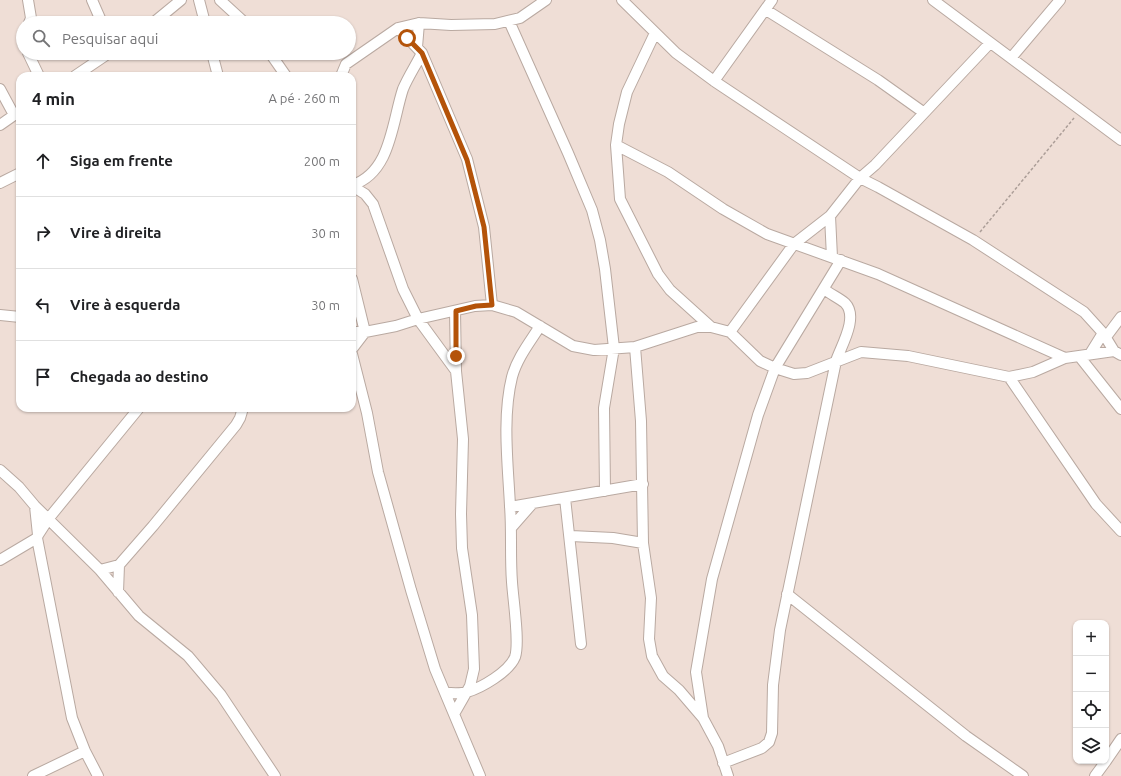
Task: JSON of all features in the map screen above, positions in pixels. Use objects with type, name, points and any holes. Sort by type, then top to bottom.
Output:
[{"type":"street","points":[[28,0],[31,16]]},
{"type":"street","points":[[92,0],[99,16]]},
{"type":"street","points":[[199,0],[202,16]]},
{"type":"street","points":[[220,0],[237,16]]},
{"type":"street","points":[[356,57],[398,28],[419,23],[451,25],[495,24],[520,18],[546,0]]},
{"type":"street","points":[[622,0],[676,53],[714,81],[860,178],[973,240],[1084,312],[1105,336],[1117,353]]},
{"type":"street","points":[[714,81],[772,0]]},
{"type":"street","points":[[933,0],[1121,140]]},
{"type":"street","points":[[1011,58],[1060,0]]},
{"type":"street","points":[[161,16],[179,1]]},
{"type":"street","points":[[766,10],[878,80],[924,112]]},
{"type":"street","points":[[510,21],[592,210],[605,269],[614,348],[604,408],[604,491]]},
{"type":"street","points":[[419,23],[420,50],[467,160],[478,199],[489,258],[492,305]]},
{"type":"street","points":[[398,28],[420,50]]},
{"type":"street","points":[[655,33],[627,92],[616,145],[620,199],[652,264],[670,290],[711,327]]},
{"type":"street","points":[[730,332],[794,244],[830,216],[860,178],[875,165],[990,43]]},
{"type":"street","points":[[356,185],[363,182],[372,175],[380,163],[389,144],[404,88],[420,50]]},
{"type":"street","points":[[31,60],[37,72]]},
{"type":"street","points":[[87,72],[101,60]]},
{"type":"street","points":[[214,60],[217,72]]},
{"type":"street","points":[[275,60],[283,72]]},
{"type":"street","points":[[343,72],[346,64],[352,60]]},
{"type":"street","points":[[0,89],[16,112]]},
{"type":"street","points":[[0,125],[16,114]]},
{"type":"street","points":[[616,145],[668,172],[723,209],[767,234],[836,258],[929,296],[1065,358]]},
{"type":"street","points":[[875,165],[878,187]]},
{"type":"street","points":[[0,183],[16,175]]},
{"type":"street","points":[[356,188],[365,194],[373,204],[403,289],[418,319],[456,372]]},
{"type":"street","points":[[703,718],[696,672],[712,579],[758,415],[775,368],[824,289],[836,258],[830,216]]},
{"type":"street","points":[[723,763],[762,748],[769,742],[772,733],[774,677],[780,630],[836,361],[851,319],[850,311],[845,303],[824,289]]},
{"type":"street","points":[[356,294],[366,332]]},
{"type":"street","points":[[356,332],[366,332],[396,326],[418,319],[476,306],[492,305],[516,312],[573,346],[594,350],[634,347],[697,327],[711,327],[730,332],[760,361],[794,374],[807,373],[861,352],[908,356],[1008,376],[1034,372],[1065,358],[1117,353]]},
{"type":"street","points":[[454,714],[467,692],[474,670],[472,615],[462,548],[462,421],[456,372],[456,311]]},
{"type":"street","points":[[0,315],[16,317]]},
{"type":"street","points":[[1084,355],[1105,336],[1121,317]]},
{"type":"street","points":[[446,693],[467,692],[497,677],[508,668],[515,657],[516,639],[511,576],[511,528],[507,448],[508,406],[512,376],[521,356],[540,326]]},
{"type":"street","points":[[356,344],[366,332]]},
{"type":"street","points":[[634,347],[641,421],[643,543],[651,598],[649,639],[652,656],[663,676],[679,690],[703,718],[718,746],[728,776]]},
{"type":"street","points":[[1084,355],[1121,409]]},
{"type":"street","points":[[356,369],[368,413],[378,472],[434,668],[446,693],[480,776]]},
{"type":"street","points":[[1008,376],[1096,504],[1121,531]]},
{"type":"street","points":[[0,560],[37,536],[49,518],[136,412]]},
{"type":"street","points":[[100,570],[119,565],[236,425],[242,412]]},
{"type":"street","points":[[0,470],[19,486],[36,506],[100,570],[139,616],[188,656],[220,695],[275,776]]},
{"type":"street","points":[[510,507],[643,484]]},
{"type":"street","points":[[565,498],[571,536],[581,644]]},
{"type":"street","points":[[511,528],[532,504]]},
{"type":"street","points":[[36,506],[37,536],[72,718],[85,751],[98,776]]},
{"type":"street","points":[[571,536],[613,538],[643,543]]},
{"type":"street","points":[[118,592],[119,565]]},
{"type":"street","points":[[787,594],[966,736],[1023,776]]},
{"type":"street","points":[[1109,757],[1121,739]]},
{"type":"street","points":[[33,776],[85,751]]},
{"type":"street","points":[[1095,776],[1104,764]]},
{"type":"path","points":[[973,240],[1081,110]]},
{"type":"route","points":[[407,38],[422,53],[467,160],[478,199],[489,258],[492,305],[476,306],[456,311],[456,356]]}]
